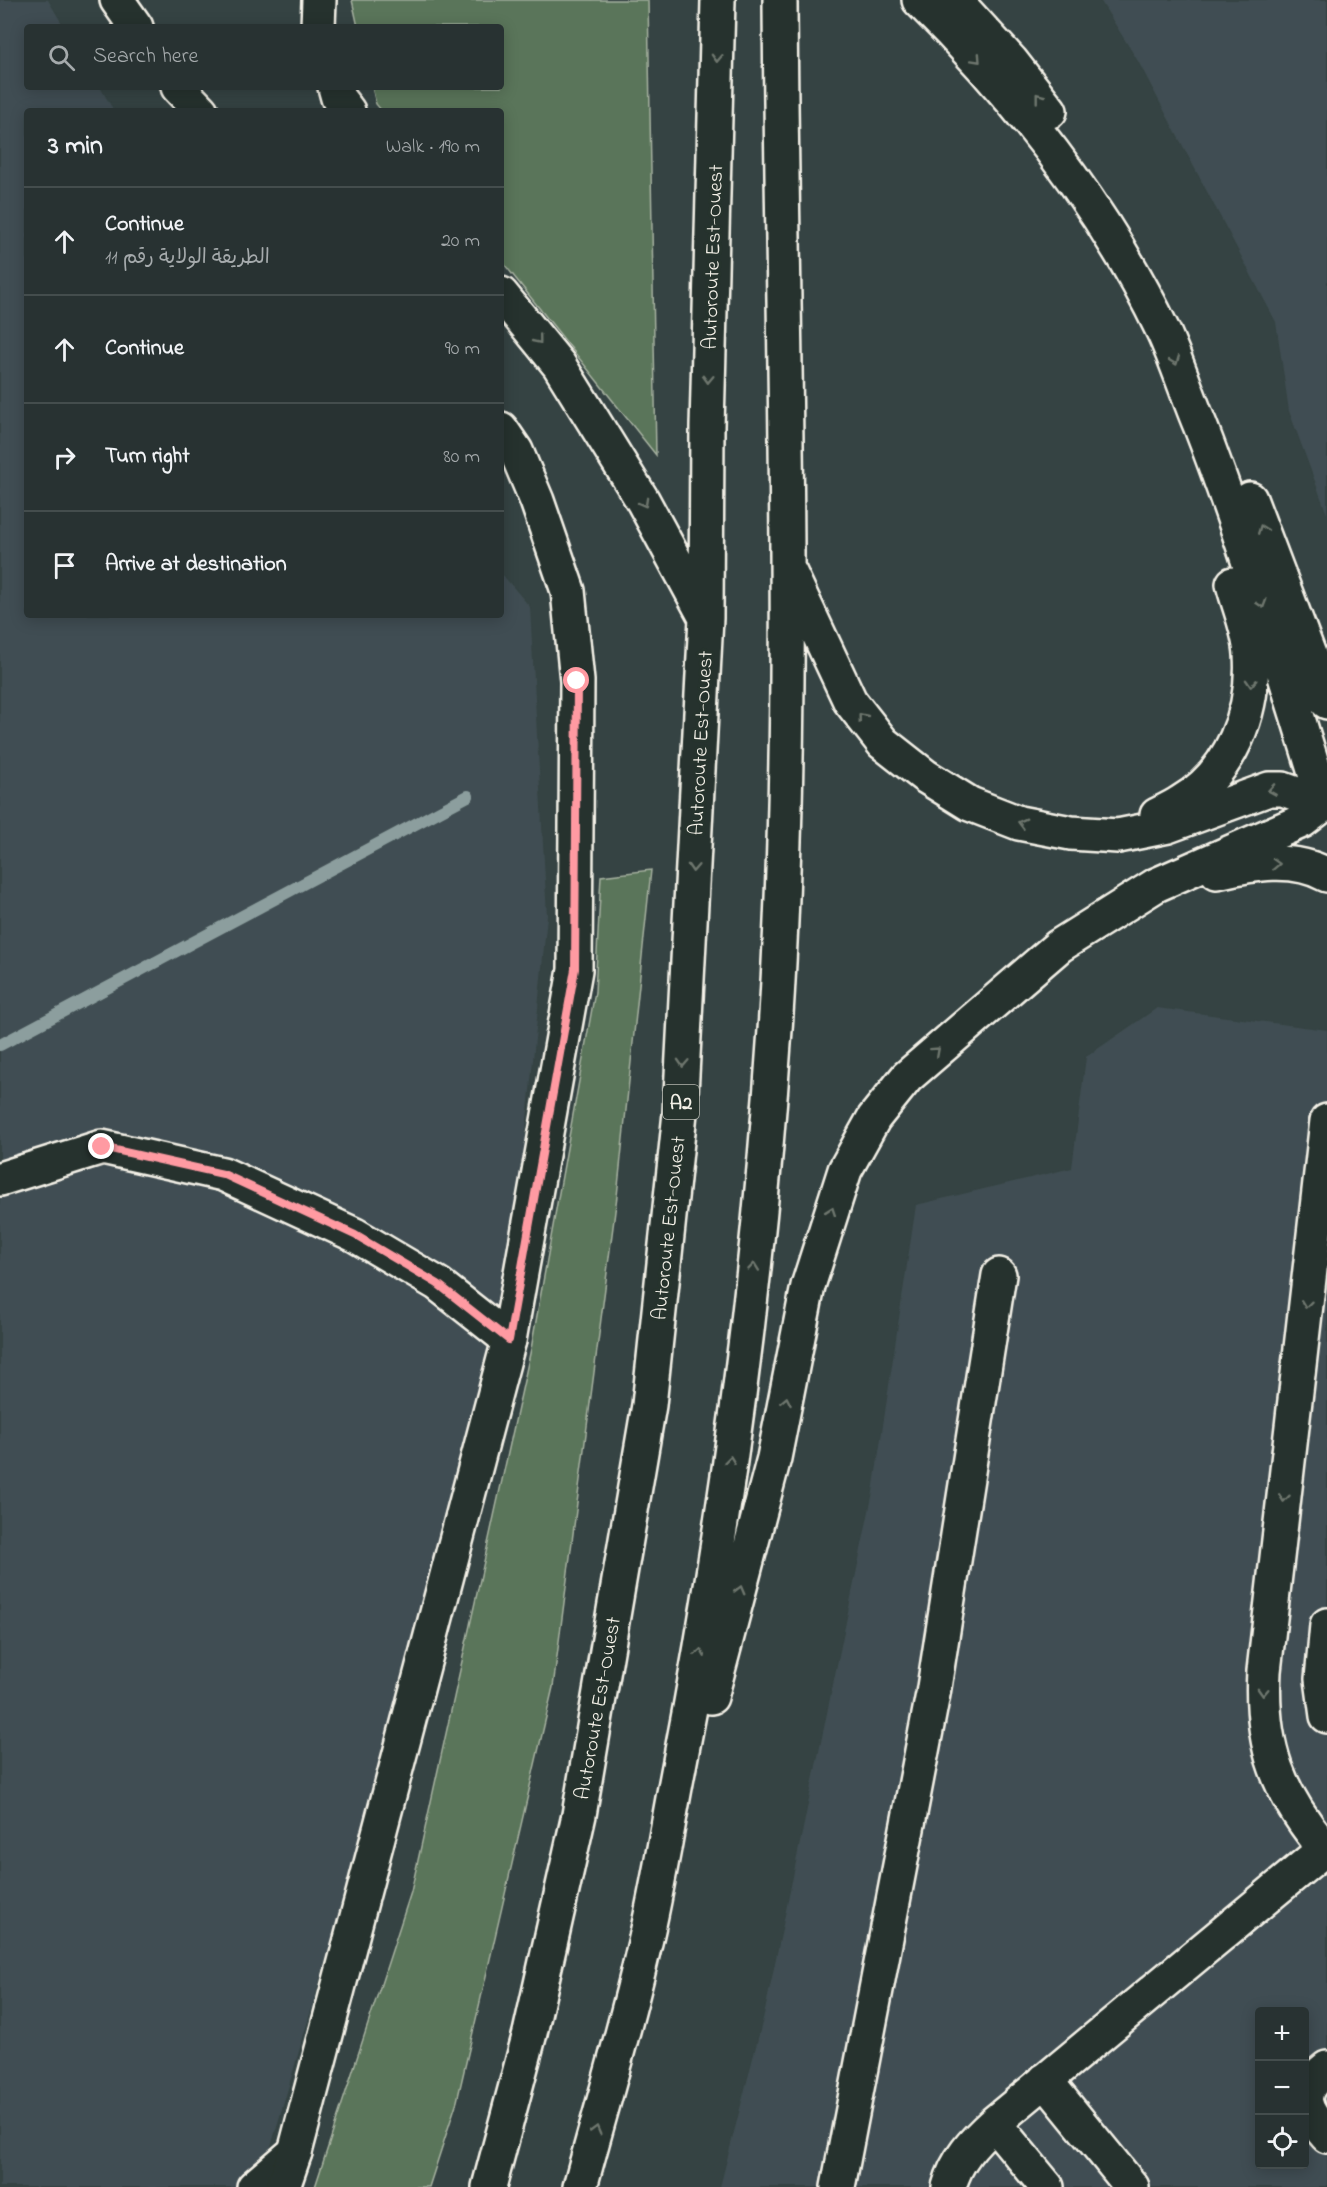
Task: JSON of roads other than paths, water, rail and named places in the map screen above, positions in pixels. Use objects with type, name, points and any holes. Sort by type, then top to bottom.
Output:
[{"type":"main road","points":[[117,0],[134,24]]},
{"type":"main road","points":[[318,24],[319,0]]},
{"type":"main road","name":"Autoroute Est-Ouest","points":[[489,2187],[531,2033],[579,1815],[649,1405],[680,1113],[706,618],[707,427],[718,0]]},
{"type":"main road","points":[[644,1951],[693,1694],[722,1519],[754,1268],[775,1030],[784,832],[787,566],[780,0]]},
{"type":"main road","points":[[942,5],[1064,165],[1111,238],[1164,333],[1230,502],[1326,806]]},
{"type":"main road","points":[[942,5],[1011,61],[1061,125],[1107,192],[1154,272],[1195,354],[1327,702]]},
{"type":"main road","points":[[181,90],[198,108]]},
{"type":"main road","points":[[336,90],[338,98],[346,108]]},
{"type":"main road","points":[[504,298],[559,365],[644,501],[706,618]]},
{"type":"main road","points":[[283,2187],[295,2152],[509,1340],[575,969],[577,681],[568,591],[537,501],[516,451],[504,433]]},
{"type":"main road","points":[[1071,833],[1152,817],[1183,801],[1209,779],[1230,752],[1244,721],[1252,687],[1251,653],[1225,552],[1224,537],[1230,502]]},
{"type":"main road","points":[[787,566],[850,701],[884,743],[925,776],[970,804],[1019,823],[1071,833],[1118,836],[1168,826],[1269,789],[1283,789],[1326,806]]},
{"type":"main road","points":[[580,2187],[763,1503],[781,1426],[808,1286],[844,1170],[874,1118],[915,1070],[1059,946],[1156,885],[1302,822],[1326,806]]},
{"type":"main road","points":[[1156,885],[1241,867],[1278,863],[1298,864],[1327,875]]},
{"type":"main road","points":[[949,2187],[960,2160],[975,2140],[994,2122],[1326,1849],[1291,1804],[1279,1779],[1264,1726],[1262,1698],[1327,1121]]},
{"type":"main road","points":[[0,1179],[102,1147],[223,1174],[355,1235],[438,1284],[509,1340]]},
{"type":"main road","points":[[838,2187],[933,1694],[999,1275]]},
{"type":"main road","points":[[1327,1625],[1322,1679],[1327,1716]]},
{"type":"main road","points":[[1327,2068],[1314,2078],[1305,2096],[1309,2115],[1327,2136]]},
{"type":"main road","points":[[1046,2080],[1132,2187]]},
{"type":"main road","points":[[994,2122],[1047,2187]]},
{"type":"main road","points":[[254,2187],[295,2152]]},
{"type":"waterway","points":[[0,1045],[468,796]]}]
